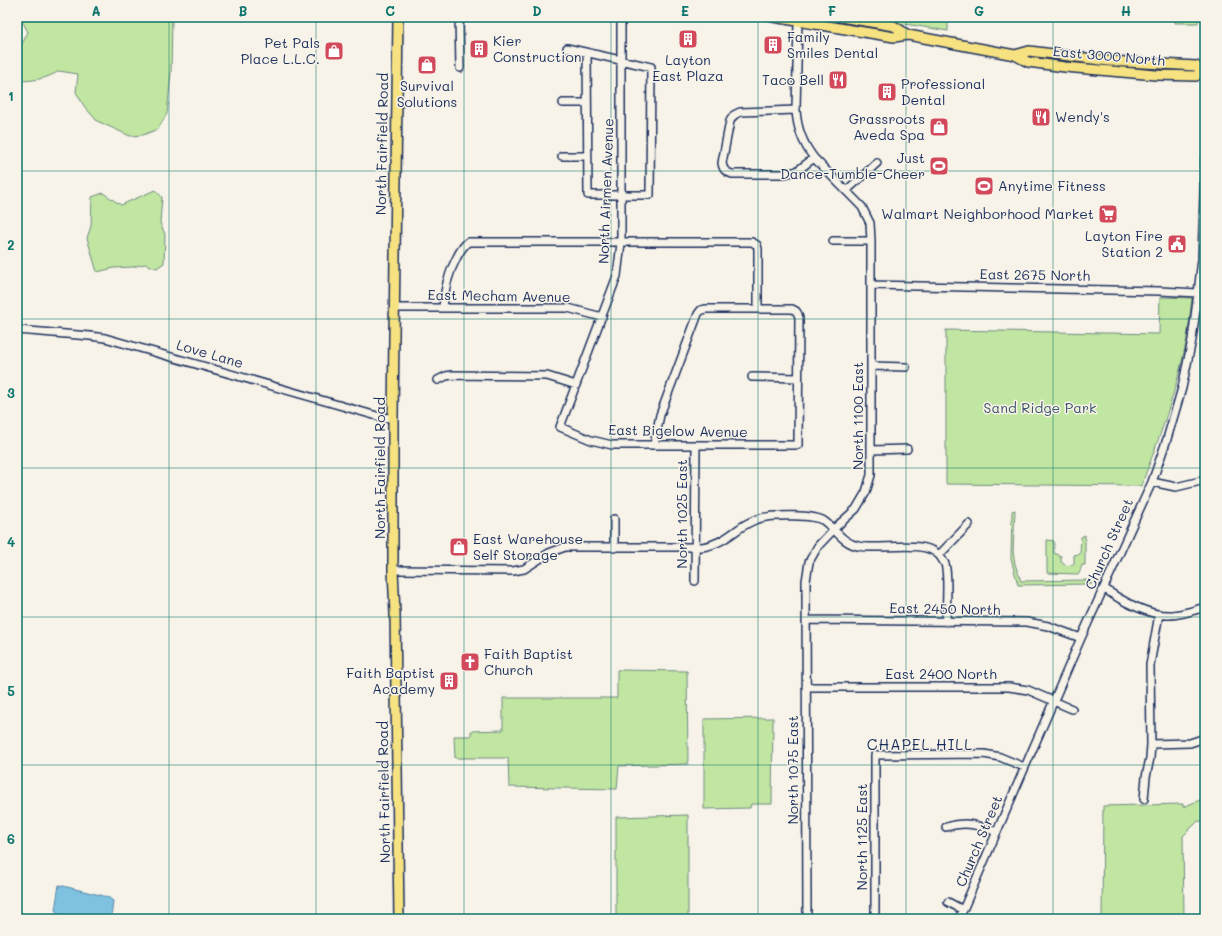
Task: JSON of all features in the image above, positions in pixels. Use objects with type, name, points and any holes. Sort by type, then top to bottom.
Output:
[{"type":"main road","name":"North Fairfield Road","points":[[398,17],[393,417],[393,570],[395,614],[399,919]]},
{"type":"main road","name":"East 3000 North","points":[[773,17],[894,37],[904,33]]},
{"type":"main road","name":"East 3000 North","points":[[841,17],[894,26],[904,33],[1015,54],[1028,62],[1065,67],[1156,75],[1196,76],[1203,72]]},
{"type":"street","points":[[459,17],[460,68]]},
{"type":"street","name":"North Airmen Avenue","points":[[560,427],[616,276],[620,243],[622,194],[622,17]]},
{"type":"street","name":"North 1100 East","points":[[798,22],[796,110],[798,128],[808,151],[862,207],[870,223],[871,241],[871,475],[866,492],[856,509],[818,546],[809,562],[806,581],[806,620]]},
{"type":"street","points":[[567,48],[651,67],[650,195],[588,195],[587,53]]},
{"type":"street","points":[[563,103],[587,103]]},
{"type":"street","points":[[796,110],[740,112],[734,115],[730,121],[722,163],[726,172],[732,174],[785,174],[797,171],[814,158]]},
{"type":"street","points":[[562,156],[587,156]]},
{"type":"street","name":"Church Street","points":[[959,919],[1024,767],[1152,482],[1167,439],[1182,388],[1192,340],[1204,259],[1205,159]]},
{"type":"street","points":[[846,191],[877,163]]},
{"type":"street","points":[[833,241],[871,241]]},
{"type":"street","points":[[443,307],[448,275],[464,244],[468,242],[752,242],[757,244],[758,249],[758,309]]},
{"type":"street","name":"East 2675 North","points":[[871,285],[1198,293]]},
{"type":"street","name":"East Mecham Avenue","points":[[394,308],[568,308],[602,317]]},
{"type":"street","points":[[654,445],[660,415],[698,314],[701,310],[706,308],[795,310],[798,313],[798,378],[752,377]]},
{"type":"street","name":"Love Lane","points":[[17,330],[105,338],[384,418],[393,417]]},
{"type":"street","points":[[871,366],[906,367]]},
{"type":"street","points":[[438,380],[452,375],[537,376],[560,379],[576,385]]},
{"type":"street","name":"East Bigelow Avenue","points":[[560,427],[598,443],[612,445],[798,445],[798,378]]},
{"type":"street","name":"North 1025 East","points":[[695,581],[696,446]]},
{"type":"street","points":[[871,450],[906,449]]},
{"type":"street","points":[[1152,482],[1176,487],[1205,480]]},
{"type":"street","points":[[393,570],[513,571],[524,569],[549,553],[565,547],[695,548],[716,544],[743,526],[762,518],[810,517],[822,520],[848,543],[859,546],[919,547],[930,549],[939,555],[945,564],[946,622]]},
{"type":"street","points":[[614,519],[614,548]]},
{"type":"street","points":[[939,555],[969,524]]},
{"type":"street","points":[[1104,588],[1113,595],[1149,612],[1159,614],[1179,614],[1205,607]]},
{"type":"street","points":[[1144,799],[1151,744],[1150,665],[1159,614]]},
{"type":"street","name":"East 2450 North","points":[[806,620],[1027,622],[1048,626],[1081,638]]},
{"type":"street","name":"North 1075 East","points":[[806,620],[807,919]]},
{"type":"street","name":"East 2400 North","points":[[806,687],[1009,687],[1028,690],[1072,709]]},
{"type":"street","points":[[1151,744],[1190,743],[1205,738]]},
{"type":"street","name":"North 1125 East","points":[[875,919],[875,755],[984,754],[1000,757],[1024,767]]},
{"type":"street","points":[[946,827],[958,823],[977,824],[997,832]]},
{"type":"street","points":[[948,902],[963,910]]},
{"type":"green space","points":[[20,17],[172,17],[171,73],[167,114],[158,129],[143,135],[130,136],[97,121],[84,106],[76,92],[78,74],[59,71],[39,79],[17,81],[17,44],[22,44],[28,32]]},
{"type":"green space","points":[[862,17],[948,17],[948,31]]},
{"type":"green space","points":[[1160,17],[1199,17],[1198,23],[1175,23],[1175,19]]},
{"type":"green space","points":[[155,190],[162,197],[160,223],[165,234],[164,263],[157,268],[145,264],[97,272],[87,238],[91,226],[92,197],[103,193],[121,205]]},
{"type":"green space","name":"Sand Ridge Park","points":[[1160,297],[1192,298],[1182,362],[1161,433],[1141,486],[946,484],[946,330],[1159,334]]},
{"type":"green space","points":[[1015,510],[1013,551],[1015,564],[1021,581],[1087,580],[1092,584],[1018,585],[1011,559],[1012,511]]},
{"type":"green space","points":[[1085,535],[1085,565],[1082,565],[1079,574],[1047,573],[1047,540],[1054,541],[1054,553],[1061,556],[1061,562],[1067,566],[1074,564],[1074,555],[1080,554],[1081,537]]},
{"type":"green space","points":[[617,670],[687,671],[688,764],[619,766],[617,789],[509,787],[508,758],[455,758],[454,736],[471,736],[471,731],[503,730],[503,698],[617,698]]},
{"type":"green space","points":[[773,718],[772,804],[751,804],[750,808],[704,809],[704,719]]},
{"type":"green space","points":[[1205,798],[1205,822],[1198,821],[1183,836],[1184,919],[1102,919],[1103,806],[1183,804],[1183,807]]},
{"type":"green space","points":[[688,815],[688,919],[616,919],[616,817]]},
{"type":"water","points":[[59,885],[108,897],[113,901],[111,919],[68,919],[60,916],[55,910]]},
{"type":"place","name":"Layton East Plaza","points":[[688,39]]},
{"type":"place","name":"Family Smiles Dental","points":[[773,45]]},
{"type":"place","name":"Kier Construction","points":[[479,49]]},
{"type":"place","name":"Pet Pals Place L.L.C.","points":[[334,51]]},
{"type":"place","name":"Survival Solutions","points":[[427,65]]},
{"type":"place","name":"Taco Bell","points":[[838,80]]},
{"type":"place","name":"Professional Dental","points":[[887,92]]},
{"type":"place","name":"Wendy's","points":[[1041,117]]},
{"type":"place","name":"Grassroots Aveda Spa","points":[[939,127]]},
{"type":"place","name":"Just Dance-Tumble-Cheer","points":[[939,166]]},
{"type":"place","name":"Anytime Fitness","points":[[984,186]]},
{"type":"place","name":"Walmart Neighborhood Market","points":[[1108,214]]},
{"type":"place","name":"Layton Fire Station 2","points":[[1177,244]]},
{"type":"place","name":"East Warehouse Self Storage","points":[[459,547]]},
{"type":"place","name":"Faith Baptist Church","points":[[470,662]]},
{"type":"place","name":"Faith Baptist Academy","points":[[449,681]]},
{"type":"district","name":"CHAPEL HILL","points":[[920,745]]}]
